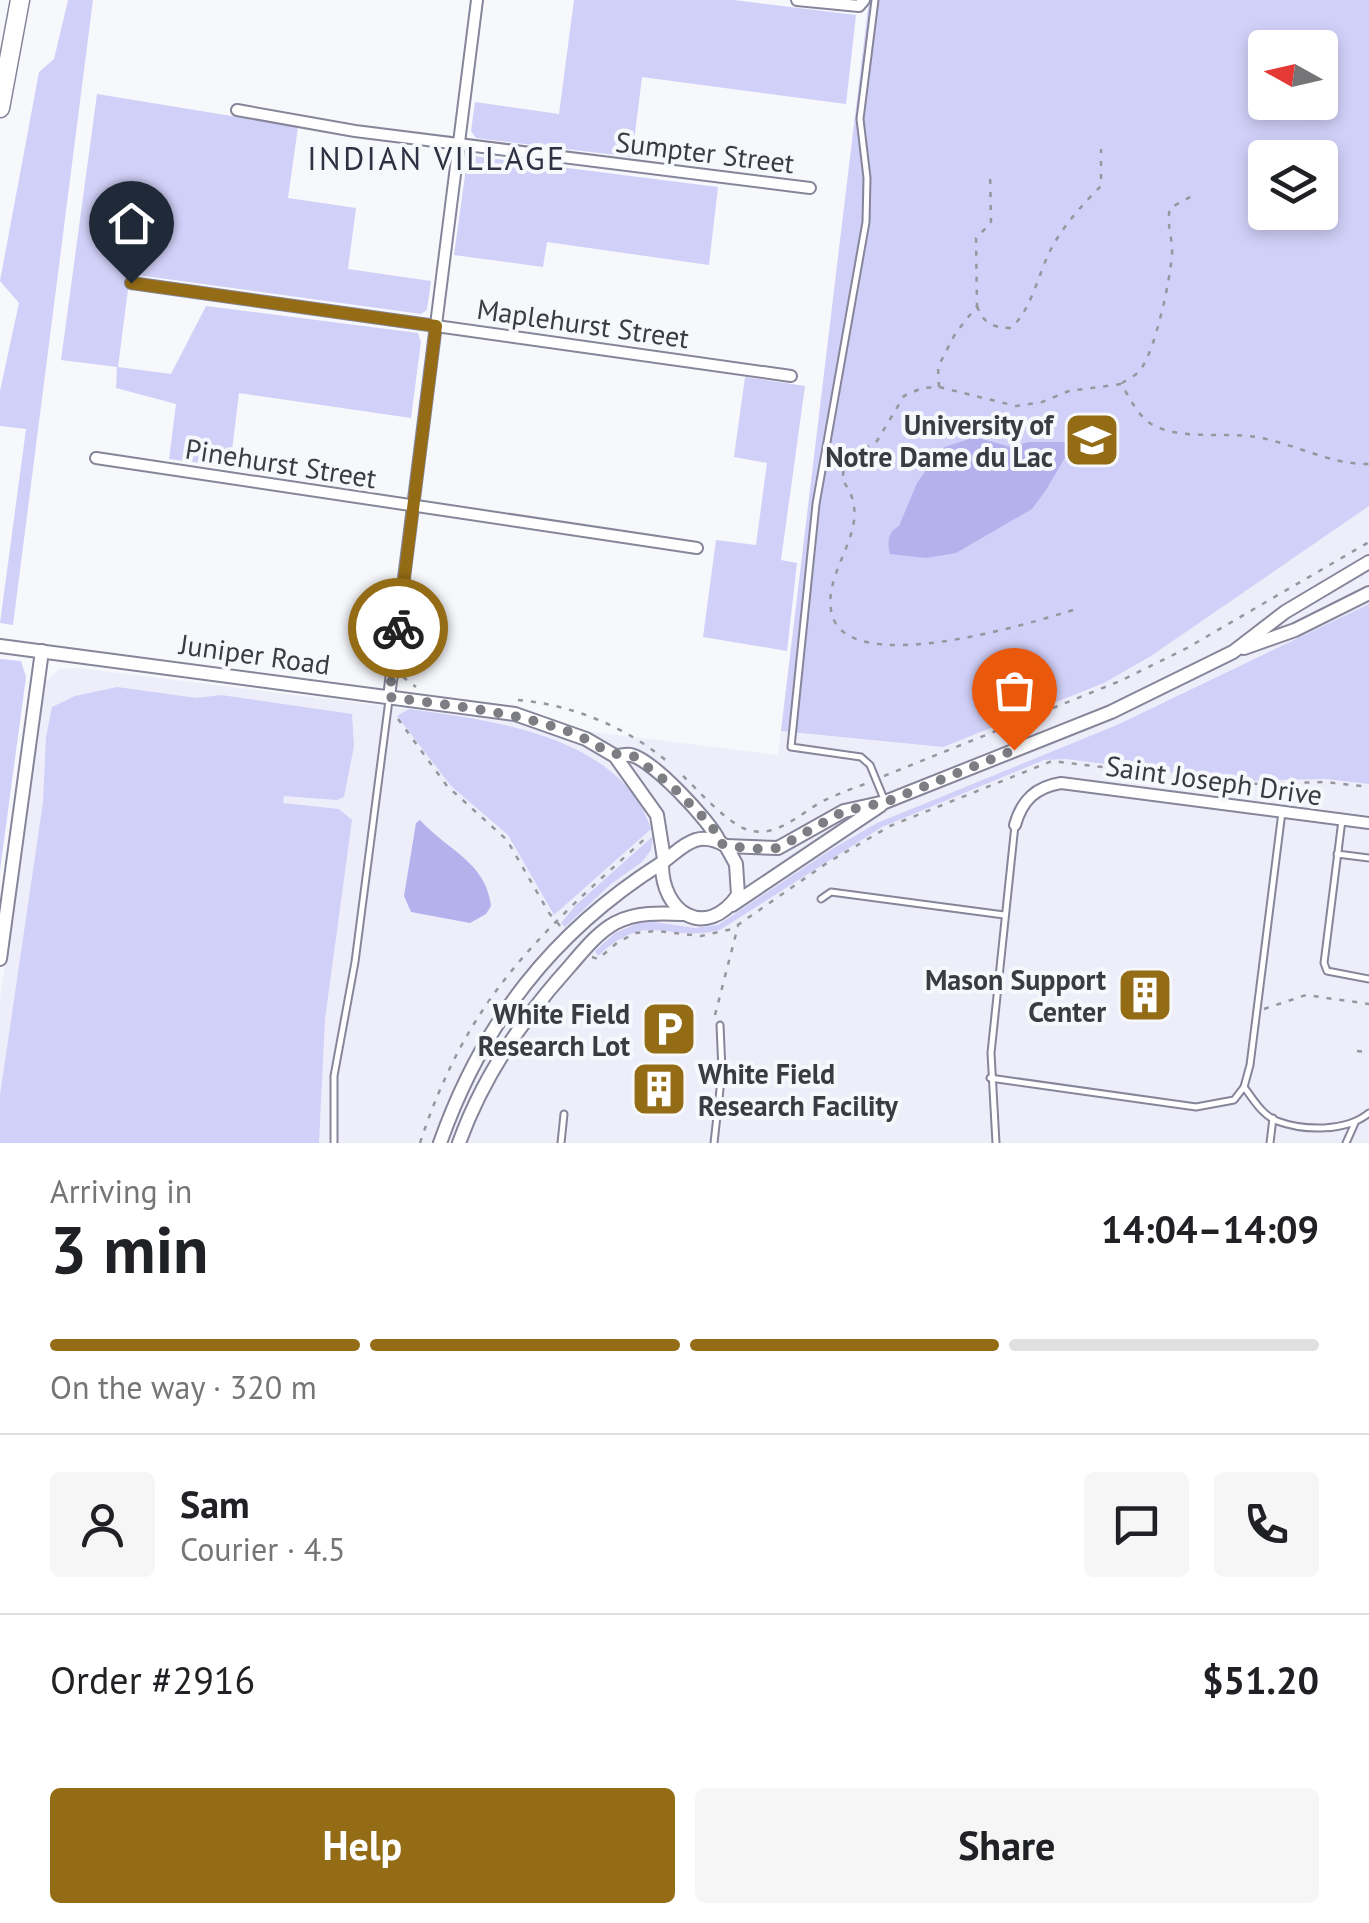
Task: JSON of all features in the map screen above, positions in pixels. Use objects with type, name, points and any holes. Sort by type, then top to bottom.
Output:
[{"type":"highway","points":[[0,108],[20,0]]},
{"type":"street","points":[[389,697],[477,0]]},
{"type":"street","points":[[797,0],[848,6],[859,6],[864,0]]},
{"type":"street","name":"Sumpter Street","points":[[237,110],[458,144],[810,188]]},
{"type":"street","name":"Maplehurst Street","points":[[131,283],[790,376]]},
{"type":"street","name":"Pinehurst Street","points":[[96,458],[697,548]]},
{"type":"street","points":[[1233,652],[1285,612],[1369,562]]},
{"type":"street","points":[[440,1143],[474,1061],[528,979],[551,952],[620,890],[694,840],[778,848],[844,811],[886,802],[1111,712],[1233,652],[1295,630],[1369,593]]},
{"type":"street","name":"Juniper Road","points":[[0,646],[529,718],[586,738],[615,756],[657,815],[663,861]]},
{"type":"street","points":[[0,959],[42,651]]},
{"type":"street","name":"Juniper Road","points":[[615,756],[632,755],[653,769],[712,826],[723,844]]},
{"type":"street","name":"Saint Joseph Drive","points":[[1015,825],[1030,796],[1045,786],[1061,783],[1369,823]]},
{"type":"street","points":[[459,1143],[511,1040],[552,985],[602,932],[630,917],[648,914],[709,917],[886,802]]},
{"type":"street","points":[[723,844],[736,864],[739,880],[738,895],[730,906]]},
{"type":"street","points":[[663,861],[662,878],[668,899],[686,915]]},
{"type":"lane","points":[[875,0],[860,119],[867,178],[866,222],[816,504],[791,747],[861,757],[870,765],[886,802]]},
{"type":"lane","points":[[334,1143],[334,1076],[355,962],[389,697]]},
{"type":"lane","points":[[990,1078],[1196,1107],[1234,1100],[1244,1087],[1258,1008],[1282,812]]},
{"type":"lane","points":[[1342,820],[1324,962],[1333,974],[1369,979]]},
{"type":"lane","points":[[996,1143],[990,1078],[1015,825]]},
{"type":"lane","points":[[1337,854],[1369,858]]},
{"type":"lane","points":[[821,899],[831,892],[1004,915]]},
{"type":"lane","points":[[714,1143],[722,1071],[720,1026]]},
{"type":"lane","points":[[1244,1087],[1260,1109],[1273,1118],[1334,1127],[1354,1123],[1369,1113]]},
{"type":"lane","points":[[561,1143],[564,1114]]},
{"type":"lane","points":[[1270,1143],[1273,1118]]},
{"type":"lane","points":[[1346,1143],[1354,1123]]},
{"type":"path","points":[[990,172],[991,222],[976,238],[977,306],[982,318],[996,328],[1011,328],[1022,318],[1052,246],[1076,210],[1101,186],[1102,149]]},
{"type":"path","points":[[1072,610],[984,636],[884,645],[856,639],[840,630],[831,614],[830,596],[854,518],[854,494],[842,480],[846,458],[878,442],[904,396],[922,388],[939,387],[1016,406],[1042,402],[1069,391],[1120,384],[1140,370],[1165,301],[1172,258],[1167,220],[1170,208],[1192,196]]},
{"type":"path","points":[[939,387],[938,367],[955,334],[977,306]]},
{"type":"path","points":[[1120,384],[1153,425],[1177,432],[1259,437],[1334,459],[1369,464]]},
{"type":"path","points":[[694,786],[748,830],[760,832],[782,827],[819,804],[1120,681],[1188,648],[1369,542]]},
{"type":"path","points":[[386,718],[398,719],[446,786],[507,840],[549,913],[562,928]]},
{"type":"path","points":[[601,958],[618,942],[636,933],[701,936],[723,932],[852,846],[890,826],[1052,761],[1236,783],[1325,782],[1369,787]]},
{"type":"path","points":[[720,1026],[716,1006],[739,924]]},
{"type":"path","points":[[1258,1008],[1277,1007],[1306,996],[1369,1004]]},
{"type":"path","points":[[1357,1051],[1369,1052]]},
{"type":"shaded area","points":[[68,0],[93,0],[13,625],[0,623],[26,429],[0,426],[0,391],[19,303],[0,281],[39,72],[54,59]]},
{"type":"shaded area","points":[[574,0],[734,0],[856,15],[846,104],[642,77],[632,157],[476,138],[471,131],[475,102],[559,114]]},
{"type":"shaded area","name":"University of Notre Dame du Lac","points":[[869,0],[1369,0],[1369,1143],[0,1143],[0,999],[44,683],[59,669],[79,668],[778,755]]},
{"type":"shaded area","points":[[869,0],[1369,0],[1369,506],[1151,656],[1104,683],[943,747],[781,731]]},
{"type":"shaded area","points":[[97,94],[298,127],[288,198],[356,208],[348,269],[431,281],[427,310],[421,314],[130,274],[118,367],[171,374],[206,306],[418,333],[421,342],[411,418],[239,393],[230,467],[169,459],[176,404],[116,388],[117,367],[61,360]]},
{"type":"shaded area","points":[[473,156],[718,187],[709,265],[547,242],[543,267],[454,255],[467,161]]},
{"type":"shaded area","points":[[745,377],[805,386],[781,560],[797,563],[787,651],[703,637],[716,540],[756,545],[767,463],[734,457]]},
{"type":"shaded area","points":[[975,437],[1011,447],[1028,442],[1074,442],[1032,509],[956,553],[926,558],[890,554],[891,534],[899,526],[917,483],[942,448]]},
{"type":"shaded area","points":[[1369,604],[1369,784],[1325,779],[1240,781],[1066,759],[1044,760],[882,827],[720,930],[645,930],[616,942],[598,956],[595,951],[615,933],[639,923],[695,928],[718,925],[877,823],[1117,725]]},
{"type":"shaded area","points":[[0,659],[21,661],[26,677],[0,870]]},
{"type":"shaded area","points":[[117,687],[197,698],[221,695],[352,714],[354,746],[344,797],[337,800],[284,796],[283,803],[339,809],[352,820],[325,1019],[319,1143],[0,1143],[0,1095],[43,802],[46,737],[52,707],[75,696]]},
{"type":"shaded area","points":[[409,709],[514,727],[583,753],[612,773],[635,798],[651,829],[554,915],[508,835],[451,786],[397,716]]},
{"type":"shaded area","points":[[420,820],[482,878],[491,906],[486,914],[470,923],[411,912],[404,896],[416,823]]},
{"type":"shaded area","points":[[653,836],[651,850],[642,862],[611,884],[565,927],[561,923],[576,905]]},
{"type":"way so far","points":[[398,628],[389,697],[515,714],[586,738],[615,756],[632,755],[672,786],[726,846],[778,848],[844,811],[886,802],[1014,750]]},
{"type":"place","name":"University of Notre Dame du Lac","points":[[1092,440]]},
{"type":"place","name":"Mason Support Center","points":[[1145,995]]},
{"type":"place","name":"White Field Research Lot","points":[[669,1029]]},
{"type":"place","name":"White Field Research Facility","points":[[659,1089]]},
{"type":"district","name":"INDIAN VILLAGE","points":[[437,158]]},
{"type":"route","points":[[131,283],[436,326],[398,628]]}]
